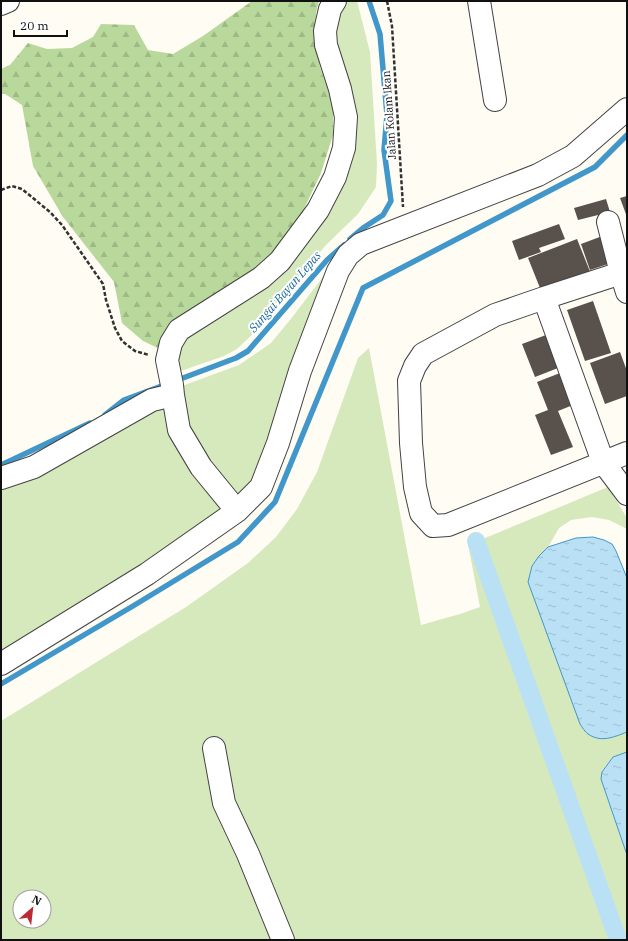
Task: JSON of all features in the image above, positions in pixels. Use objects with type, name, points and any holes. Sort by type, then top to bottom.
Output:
[{"type":"street","points":[[1,4],[8,1]]},
{"type":"street","points":[[237,511],[200,467],[179,430],[170,377],[171,343],[179,330],[261,278],[280,261],[318,210],[335,177],[344,148],[346,117],[340,89],[326,45],[325,31],[330,9],[335,1]]},
{"type":"street","points":[[479,1],[495,100]]},
{"type":"street","points":[[1,664],[147,574],[237,511],[261,487],[278,443],[300,372],[338,270],[348,254],[361,244],[538,175],[573,156],[627,109]]},
{"type":"street","points":[[608,222],[624,283],[544,298],[495,315],[423,354],[414,366],[409,381],[411,443],[415,487],[421,514],[433,526],[448,525],[627,453]]},
{"type":"street","points":[[544,298],[603,462],[627,494]]},
{"type":"street","points":[[1,478],[34,467],[152,400],[170,377]]},
{"type":"street","points":[[214,748],[224,803],[248,854],[284,940]]},
{"type":"path","name":"Jalan Kolam Ikan","points":[[387,1],[392,26],[405,228]]},
{"type":"path","points":[[1,190],[12,186],[22,189],[50,212],[62,225],[103,284],[106,300],[115,328],[122,341],[170,377]]},
{"type":"green space","points":[[252,1],[319,1],[316,13],[315,41],[320,67],[333,105],[333,135],[321,173],[303,211],[279,245],[258,270],[192,309],[178,322],[160,349],[143,341],[122,323],[114,282],[63,217],[33,166],[22,105],[5,94],[1,94],[1,69],[10,65],[28,43],[47,49],[72,48],[93,37],[101,24],[134,25],[148,50],[173,54],[203,36]]},
{"type":"green space","points":[[344,1],[357,1],[370,52],[377,164],[376,187],[358,214],[325,246],[257,330],[237,349],[224,356],[175,373],[177,351],[186,337],[273,278],[347,161],[331,39]]},
{"type":"green space","points":[[333,264],[264,457],[247,489],[217,514],[148,561],[1,652],[1,490],[18,485],[69,459],[182,386],[239,365],[271,343]]},
{"type":"green space","points":[[369,348],[421,625],[480,607],[468,544],[608,487],[627,518],[627,529],[609,520],[592,517],[571,520],[559,528],[548,547],[532,566],[627,732],[627,752],[613,757],[602,771],[601,779],[627,855],[627,940],[1,940],[1,721],[186,607],[248,563],[276,537],[297,509],[317,472],[358,358]]},
{"type":"water","points":[[593,537],[612,544],[627,578],[627,732],[603,739],[593,737],[588,734],[580,724],[528,582],[532,566],[548,547],[576,538]]},
{"type":"water","points":[[627,752],[627,855],[601,779],[602,772],[613,757]]},
{"type":"building","points":[[627,196],[627,217],[620,198]]},
{"type":"building","points":[[606,199],[610,212],[578,220],[574,208]]},
{"type":"building","points":[[559,224],[565,239],[539,248],[541,252],[519,260],[512,241]]},
{"type":"building","points":[[605,235],[614,262],[590,270],[581,244]]},
{"type":"building","points":[[577,239],[591,274],[542,293],[528,258]]},
{"type":"building","points":[[593,301],[611,353],[585,361],[567,310]]},
{"type":"building","points":[[546,335],[558,368],[535,377],[522,344]]},
{"type":"building","points":[[620,352],[627,371],[627,396],[605,404],[590,363]]},
{"type":"building","points":[[560,373],[573,405],[558,411],[573,447],[551,455],[535,415],[548,410],[537,382]]},
{"type":"waterway","name":"Sungai Bayan Lepas","points":[[350,239],[363,228],[383,215],[391,201],[384,150],[387,115],[380,34],[369,1]]},
{"type":"waterway","points":[[1,684],[238,542],[275,502],[363,288],[595,167],[627,135]]},
{"type":"waterway","name":"Sungai Bayan Lepas","points":[[175,381],[236,358],[248,351],[327,260],[344,245]]},
{"type":"waterway","name":"Sungai Bayan Lepas","points":[[105,415],[124,400],[167,384]]},
{"type":"waterway","name":"Sungai Bayan Lepas","points":[[1,465],[90,423]]},
{"type":"waterway","points":[[476,541],[618,940]]}]
